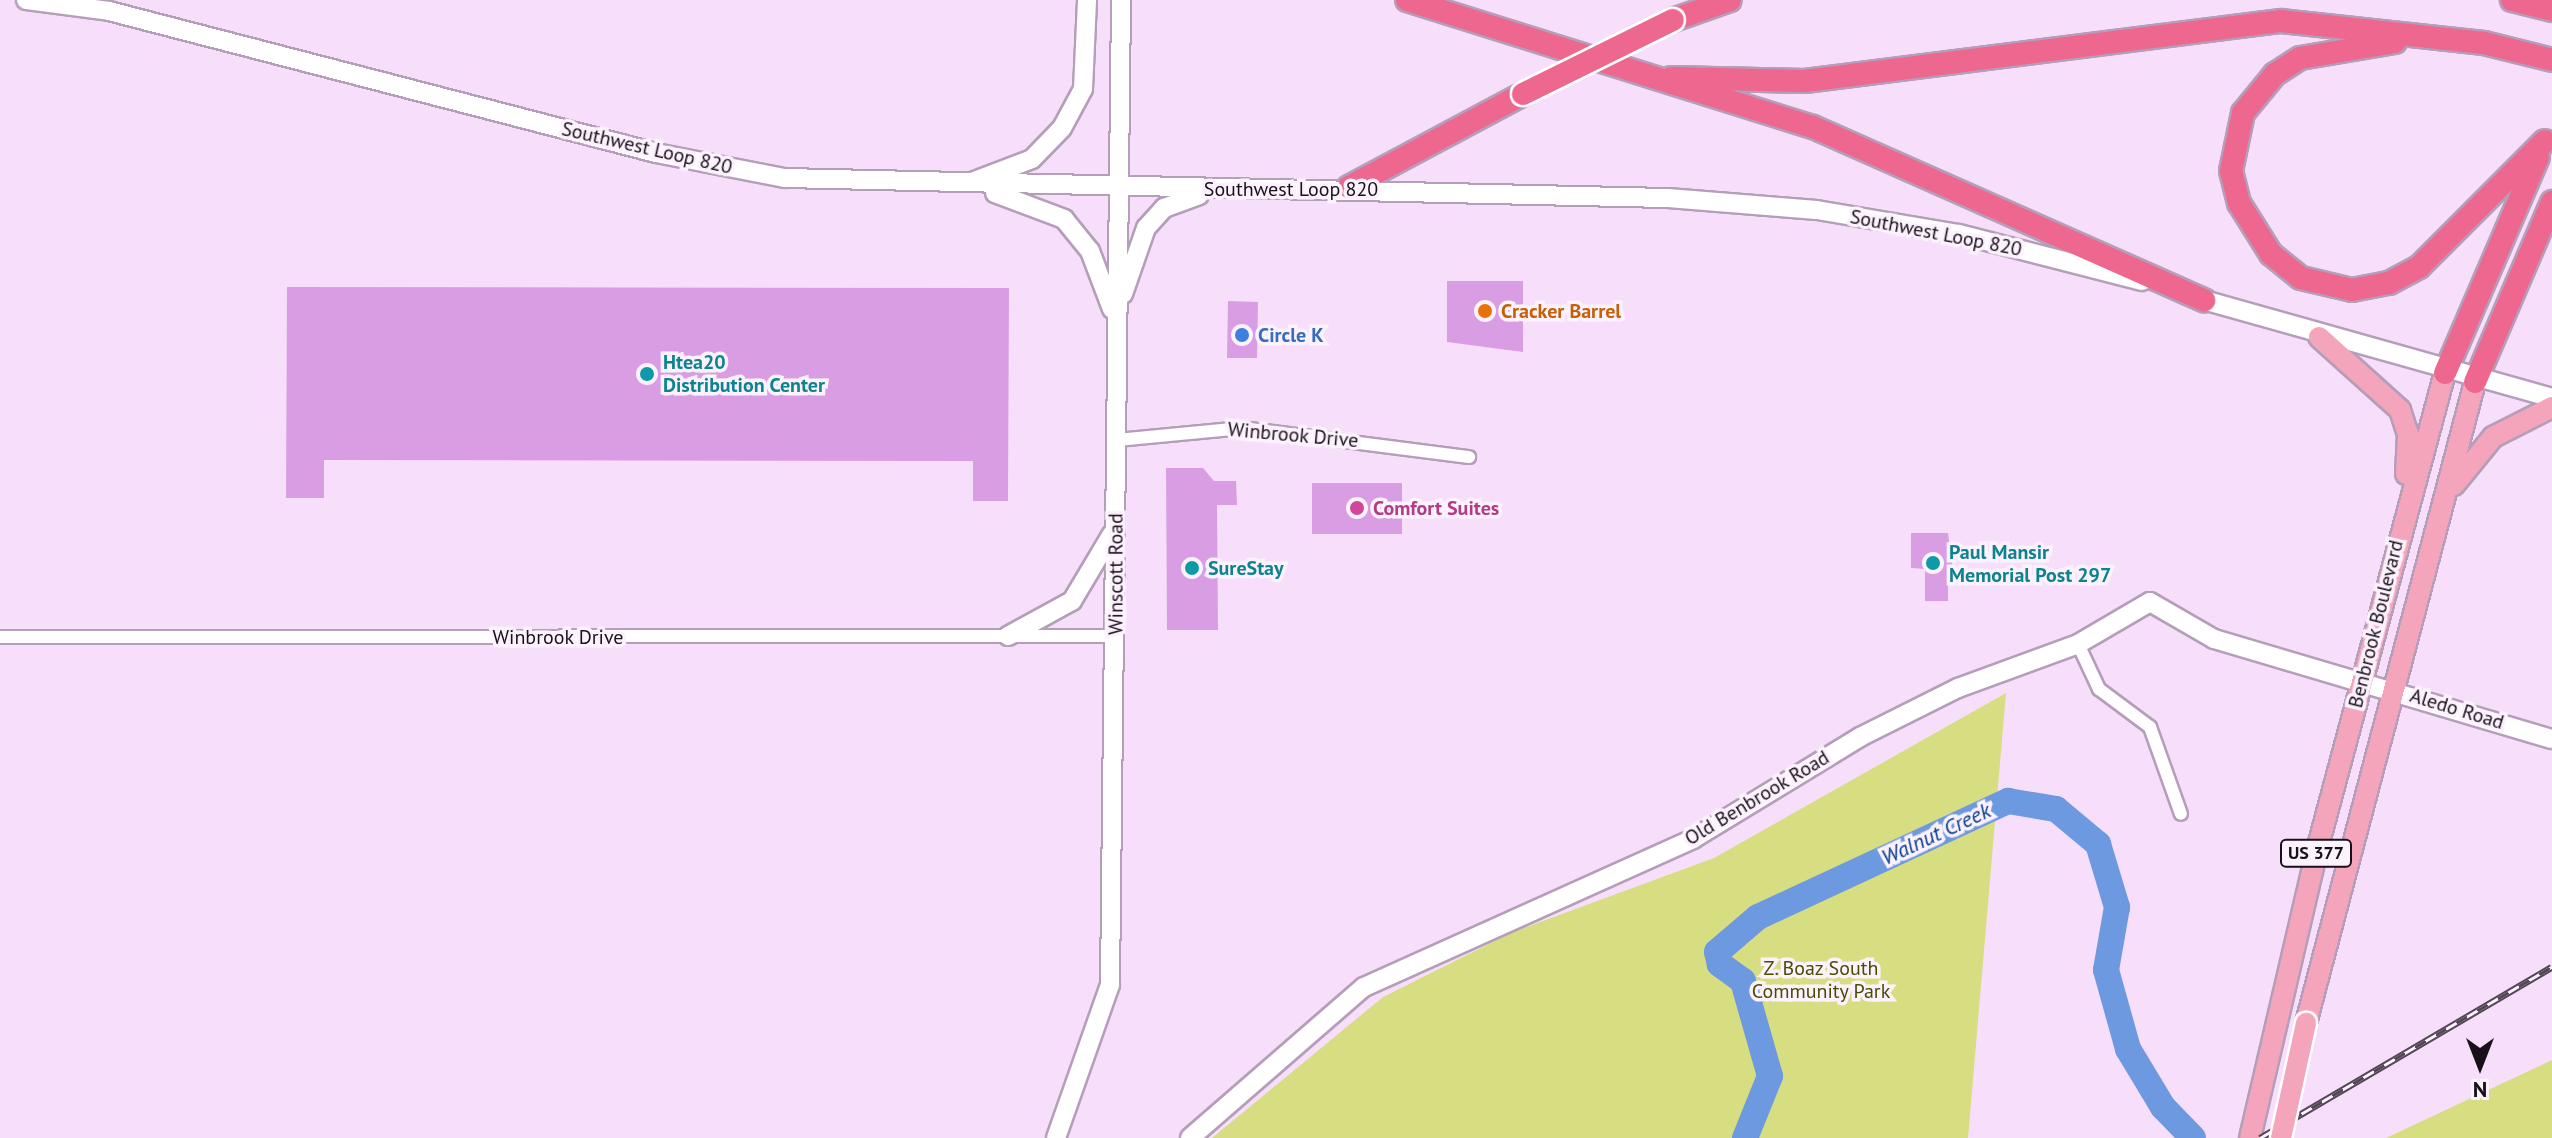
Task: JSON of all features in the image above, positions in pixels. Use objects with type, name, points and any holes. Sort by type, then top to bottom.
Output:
[{"type":"highway","points":[[1407,0],[1671,78],[1813,127],[2204,300]]},
{"type":"highway","points":[[1349,187],[1523,94],[1673,20],[1730,0]]},
{"type":"highway","points":[[2512,0],[2552,10]]},
{"type":"highway","points":[[1671,78],[1805,81],[2281,21],[2484,43],[2552,60]]},
{"type":"highway","points":[[2484,43],[2357,43],[2313,53],[2275,74],[2243,113],[2234,139],[2231,171],[2255,233],[2271,254],[2327,290],[2389,283],[2448,243],[2548,134]]},
{"type":"highway","name":"Benbrook Boulevard","points":[[2445,373],[2548,134]]},
{"type":"highway","name":"Benbrook Boulevard","points":[[2475,382],[2552,202]]},
{"type":"main road","name":"Southwest Loop 820","points":[[26,0],[109,11],[696,162],[785,178],[1117,189],[1349,187],[1817,210],[2011,246],[2204,300],[2475,382],[2552,398]]},
{"type":"main road","name":"Winscott Road","points":[[1056,1138],[1110,985],[1121,4]]},
{"type":"main road","points":[[966,185],[1032,159],[1062,128],[1083,89],[1087,5]]},
{"type":"main road","points":[[966,185],[1064,219],[1090,251],[1116,320]]},
{"type":"main road","points":[[1116,320],[1146,228],[1184,198],[1223,190]]},
{"type":"main road","points":[[2319,337],[2383,388],[2405,421],[2400,525]]},
{"type":"main road","name":"Benbrook Boulevard","points":[[2250,1138],[2274,1027],[2400,525],[2445,373]]},
{"type":"main road","name":"Benbrook Boulevard","points":[[2281,1138],[2306,1023],[2475,382]]},
{"type":"main road","points":[[2439,513],[2480,449],[2516,421],[2552,407]]},
{"type":"main road","points":[[1008,636],[1072,601],[1117,524]]},
{"type":"main road","name":"Old Benbrook Road","points":[[1190,1138],[1364,987],[1693,839],[1860,737],[1958,688],[2078,644],[2150,602],[2214,639],[2362,680]]},
{"type":"main road","name":"Aledo Road","points":[[2362,680],[2552,739]]},
{"type":"street","name":"Winbrook Drive","points":[[1117,440],[1242,428],[1469,457]]},
{"type":"street","name":"Winbrook Drive","points":[[0,637],[1116,636]]},
{"type":"street","points":[[2078,644],[2099,689],[2150,727],[2181,814]]},
{"type":"green space","name":"Z. Boaz South Community Park","points":[[2006,693],[1968,1138],[1212,1138],[1383,997],[1513,932],[1714,858]]},
{"type":"green space","points":[[2552,1060],[2552,1138],[2386,1138]]},
{"type":"building","name":"Cracker Barrel","points":[[1447,281],[1523,281],[1523,352],[1447,342]]},
{"type":"building","name":"Htea20 Distribution Center","points":[[287,287],[1009,288],[1008,501],[973,501],[973,461],[324,460],[324,498],[286,498]]},
{"type":"building","name":"Circle K","points":[[1228,301],[1258,302],[1257,358],[1227,358]]},
{"type":"building","name":"SureStay","points":[[1166,468],[1203,468],[1214,481],[1236,481],[1237,505],[1217,505],[1218,630],[1167,630]]},
{"type":"building","name":"Comfort Suites","points":[[1312,483],[1402,483],[1402,534],[1312,534]]},
{"type":"building","name":"Paul Mansir Memorial Post 297","points":[[1911,533],[1948,533],[1954,579],[1948,579],[1948,601],[1925,601],[1925,569],[1911,568]]},
{"type":"waterway","name":"Walnut Creek","points":[[1745,1138],[1770,1076],[1743,981],[1720,964],[1717,952],[1758,917],[2008,801],[2056,809],[2098,844],[2117,907],[2106,970],[2128,1049],[2163,1107],[2193,1138]]},
{"type":"railway","points":[[2260,1138],[2552,967]]},
{"type":"place","name":"Cracker Barrel","points":[[1485,311]]},
{"type":"place","name":"Circle K","points":[[1242,335]]},
{"type":"place","name":"Htea20 Distribution Center","points":[[647,374]]},
{"type":"place","name":"Comfort Suites","points":[[1357,508]]},
{"type":"place","name":"Paul Mansir Memorial Post 297","points":[[1933,563]]},
{"type":"place","name":"SureStay","points":[[1192,568]]}]
